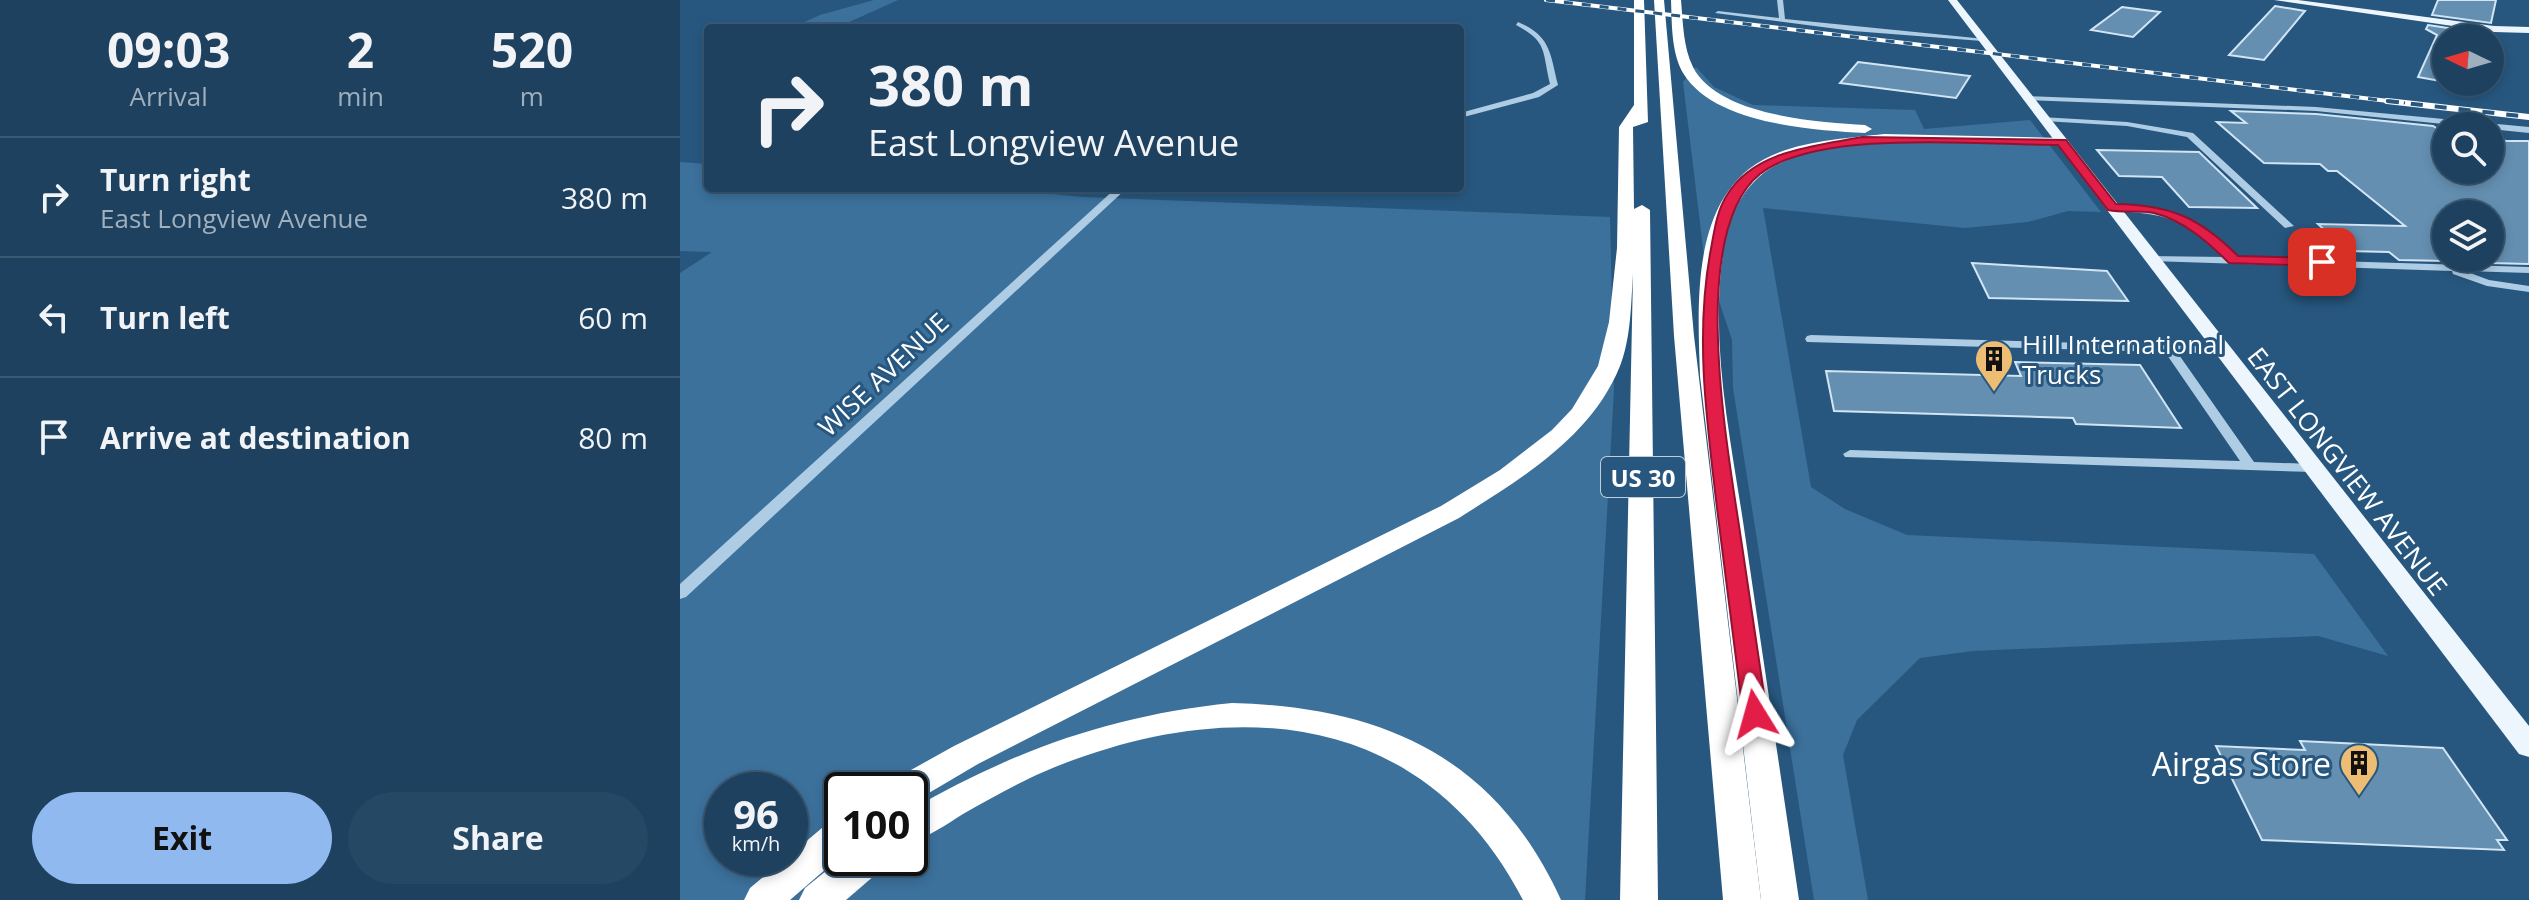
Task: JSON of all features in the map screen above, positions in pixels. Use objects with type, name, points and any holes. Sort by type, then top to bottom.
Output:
[{"type":"highway","points":[[1628,0],[1650,43],[1686,66],[1700,86],[1725,101],[1774,117],[1863,129],[2054,132]]},
{"type":"highway","name":"US 30","points":[[1639,0],[1650,43],[1684,336],[1742,900]]},
{"type":"highway","name":"US 30","points":[[1639,900],[1644,360],[1640,106],[1659,0]]},
{"type":"highway","points":[[1650,43],[1676,0]]},
{"type":"highway","points":[[928,777],[1450,512],[1509,475],[1560,435],[1598,388],[1616,342],[1626,248],[1626,127],[1640,106]]},
{"type":"highway","points":[[1780,900],[1711,376],[1711,291],[1726,211],[1738,189],[1756,171],[1774,161],[1813,148],[1885,138],[2054,132]]},
{"type":"highway","points":[[928,818],[1012,773],[1105,737],[1225,715],[1270,714],[1317,719],[1387,743],[1423,762],[1461,790],[1498,829],[1522,861],[1542,900]]},
{"type":"highway","points":[[763,900],[824,848]]},
{"type":"highway","points":[[818,900],[847,876]]},
{"type":"main road","name":"EAST LONGVIEW AVENUE","points":[[1952,0],[2529,746]]},
{"type":"main road","points":[[2278,0],[2529,32]]},
{"type":"street","points":[[1780,0],[1782,19]]},
{"type":"street","points":[[1718,13],[1853,29],[1982,39]]},
{"type":"street","points":[[1464,115],[1536,95],[1554,85],[1544,43],[1537,34],[1518,24]]},
{"type":"street","points":[[2027,98],[2316,109],[2529,130]]},
{"type":"street","points":[[2054,132],[2127,124],[2190,135],[2289,226]]},
{"type":"street","name":"WISE AVENUE","points":[[680,593],[1118,192]]},
{"type":"street","points":[[2113,208],[2153,209],[2181,219],[2215,241],[2234,260]]},
{"type":"street","points":[[2151,258],[2432,267]]},
{"type":"street","points":[[2504,269],[2529,270]]},
{"type":"street","points":[[2456,272],[2487,283],[2529,289]]},
{"type":"street","points":[[1811,339],[2222,350]]},
{"type":"street","points":[[2168,348],[2250,466]]},
{"type":"street","points":[[1850,454],[2313,468]]},
{"type":"shaded area","points":[[874,0],[898,0],[845,24],[800,24]]},
{"type":"shaded area","points":[[1696,67],[1714,87],[1753,105],[1915,110],[1924,129],[2030,120],[2101,212],[2068,211],[2028,222],[1965,228],[1763,208],[1811,487],[1845,509],[1907,535],[2314,554],[2388,656],[2318,636],[1973,651],[1920,658],[1857,720],[1843,755],[1868,900],[1814,900],[1733,388],[1732,340],[1704,256],[1683,82]]},
{"type":"shaded area","points":[[680,162],[704,164],[704,192],[1032,192],[1083,197],[1610,217],[1614,390],[1585,900],[680,900],[680,273],[712,252],[680,251]]},
{"type":"building","points":[[2438,0],[2496,0],[2491,23],[2432,15]]},
{"type":"building","points":[[2275,6],[2305,11],[2264,60],[2229,55]]},
{"type":"building","points":[[2122,7],[2160,12],[2133,37],[2091,30]]},
{"type":"building","points":[[2432,46],[2432,80],[2418,77]]},
{"type":"building","points":[[1858,62],[1970,76],[1956,98],[1840,83]]},
{"type":"building","points":[[2231,111],[2316,114],[2432,126],[2432,184],[2504,184],[2504,140],[2529,141],[2529,264],[2504,263],[2504,200],[2432,200],[2432,261],[2399,260],[2389,252],[2347,251],[2318,224],[2405,226],[2337,171],[2328,171],[2320,164],[2264,163],[2217,122],[2246,123]]},
{"type":"building","points":[[2097,150],[2199,152],[2257,208],[2189,207],[2162,177],[2119,176]]},
{"type":"building","points":[[1972,263],[2107,271],[2128,301],[1989,298]]},
{"type":"building","name":"Hill International Trucks","points":[[2015,362],[2140,365],[2181,428],[2076,424],[2073,418],[1834,411],[1826,371],[2021,376]]},
{"type":"building","name":"Airgas Store","points":[[2300,741],[2443,748],[2507,840],[2497,840],[2504,850],[2262,840],[2216,746],[2305,750]]},
{"type":"railway","points":[[1546,0],[2405,103]]},
{"type":"railway","points":[[2387,101],[2529,117]]},
{"type":"place","name":"Hill International Trucks","points":[[1994,393]]},
{"type":"place","name":"Airgas Store","points":[[2359,797]]},
{"type":"route","points":[[1755,714],[1717,435],[1709,331],[1711,291],[1722,224],[1733,196],[1756,171],[1774,161],[1813,148],[1862,140],[1912,138],[2062,142],[2113,208],[2153,209],[2181,219],[2215,241],[2234,260],[2322,262]]}]
